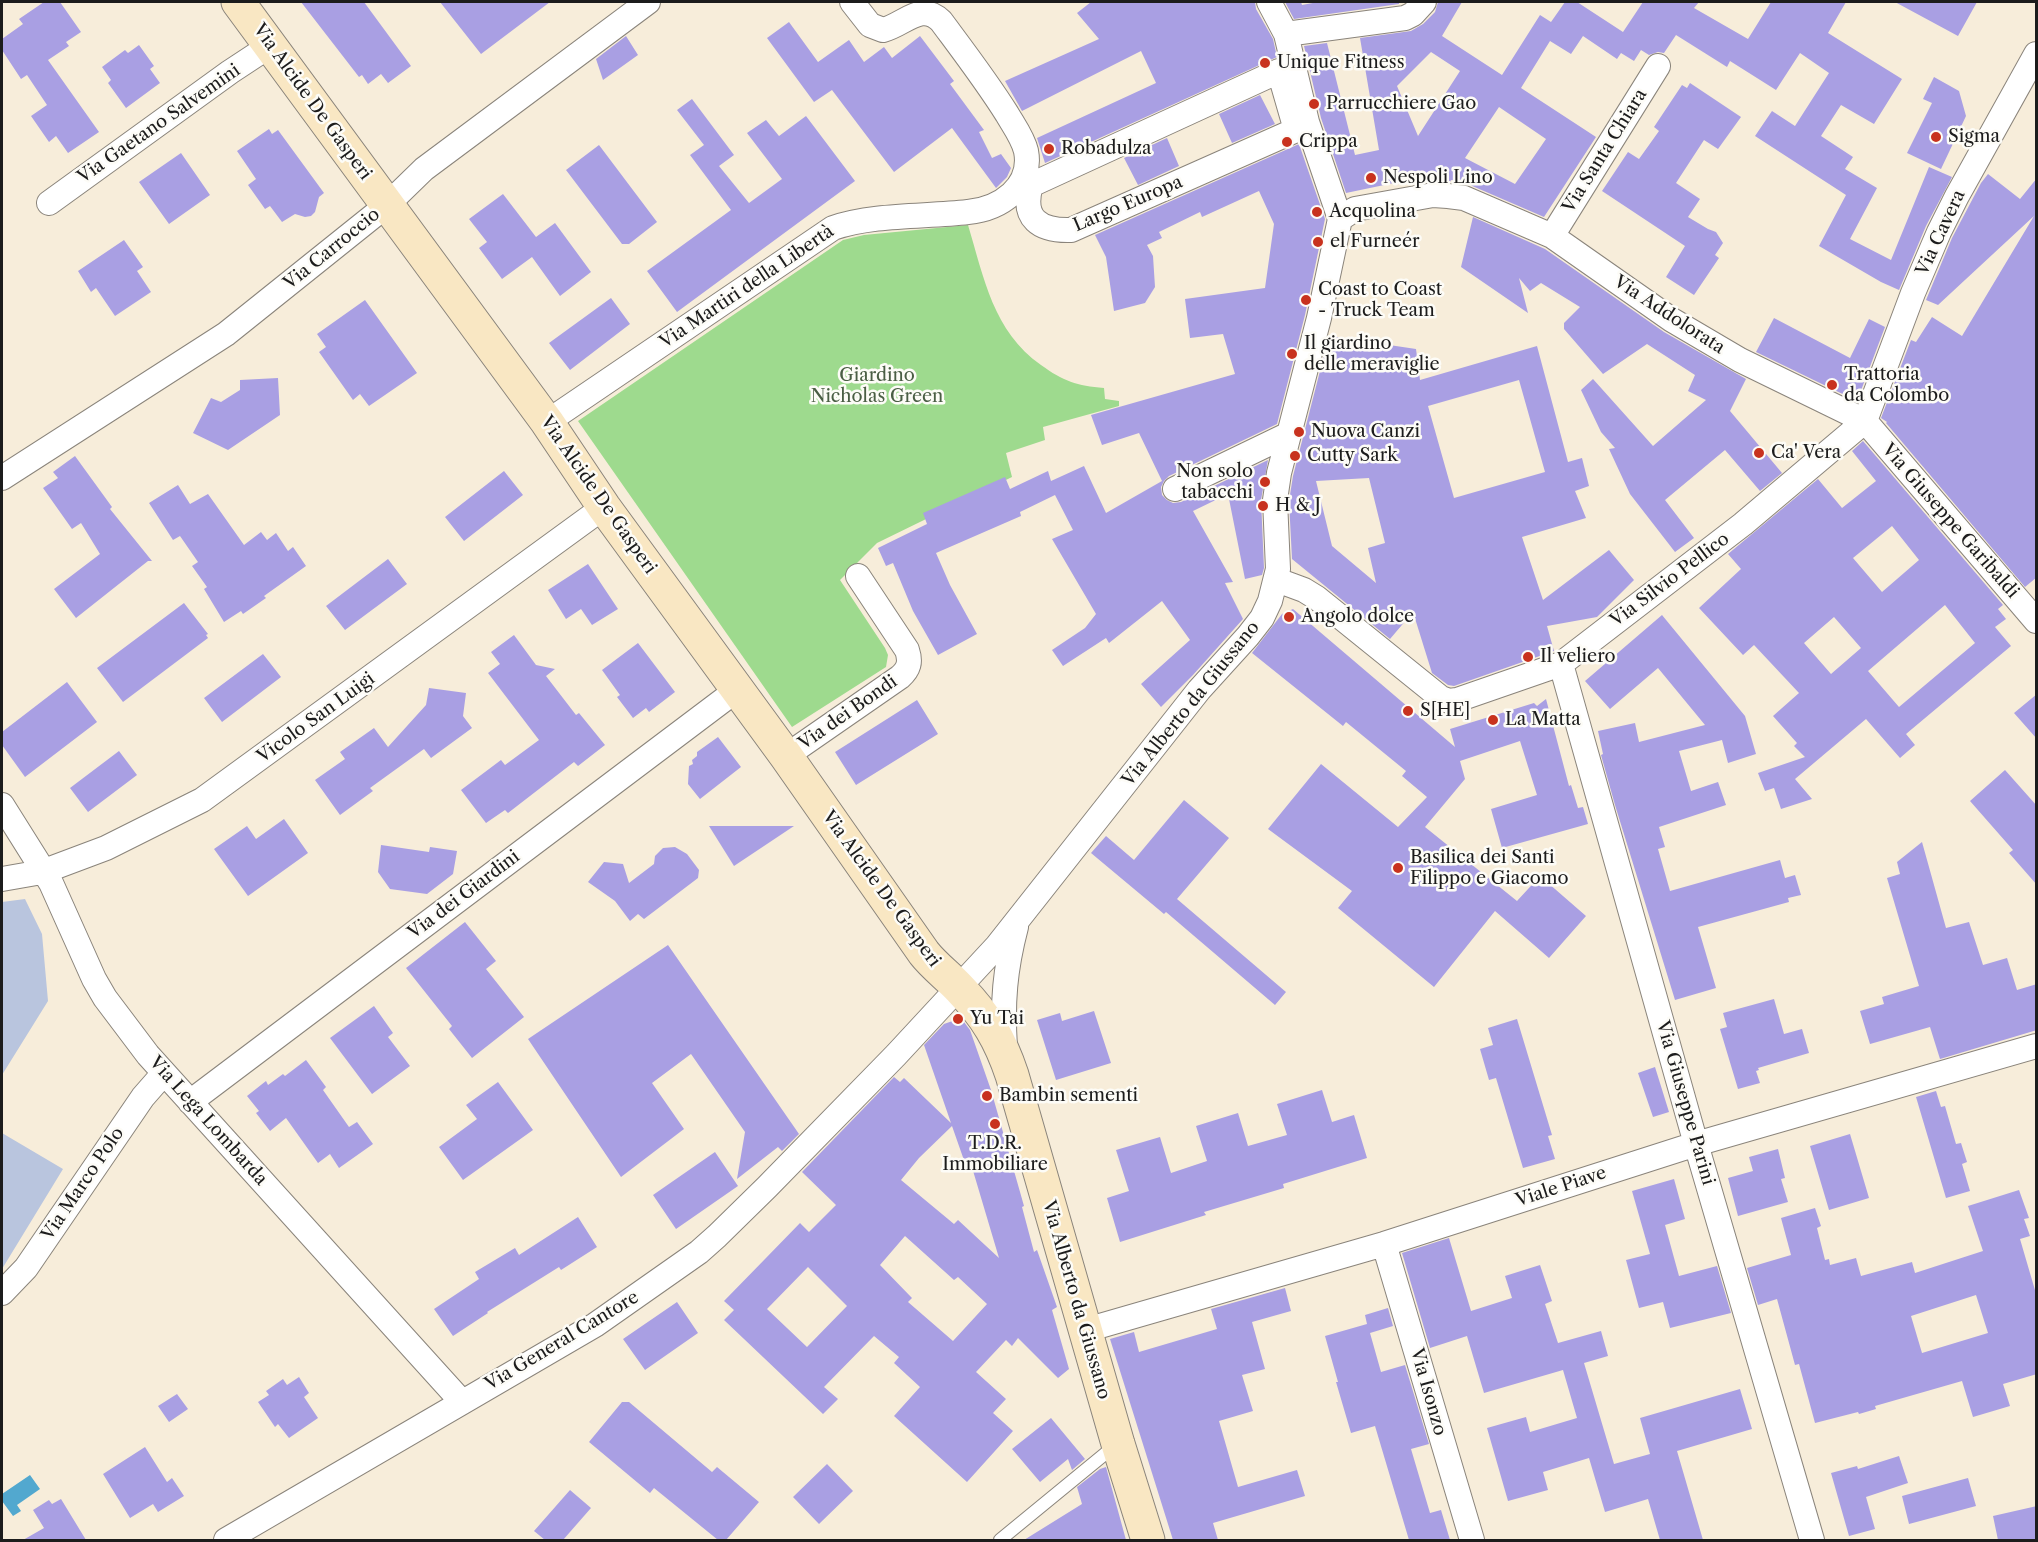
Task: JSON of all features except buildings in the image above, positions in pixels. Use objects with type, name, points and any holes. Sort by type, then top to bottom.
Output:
[{"type":"street","name":"Via Alcide De Gasperi","points":[[238,2],[547,422],[604,507],[738,688],[924,953],[935,967],[958,987]]},
{"type":"street","name":"Via Carroccio","points":[[2,478],[226,334],[387,205],[424,169],[648,2]]},
{"type":"street","name":"Via Martiri della Libertà","points":[[547,422],[833,228],[852,222],[971,212],[998,205],[1010,197],[1018,187],[1027,163],[1020,136],[994,93],[941,21],[934,14],[917,14],[883,30],[870,25],[852,2]]},
{"type":"street","points":[[1269,2],[1286,34],[1306,122],[1340,219]]},
{"type":"street","points":[[1286,34],[1405,18],[1413,14],[1424,2]]},
{"type":"street","name":"Via Gaetano Salvemini","points":[[48,203],[271,45]]},
{"type":"street","name":"Via Cavera","points":[[1865,422],[1913,293],[1939,232],[2037,54]]},
{"type":"street","name":"Via Santa Chiara","points":[[1552,236],[1658,66]]},
{"type":"street","name":"Largo Europa","points":[[1279,71],[1296,130],[1071,230],[1049,230],[1040,225],[1032,216],[1029,207],[1028,196],[1031,185],[1279,71]]},
{"type":"street","name":"Via Addolorata","points":[[1340,219],[1355,209],[1433,195],[1464,198],[1552,236],[1682,326],[1740,360],[1865,422]]},
{"type":"street","name":"Via Alberto da Giussano","points":[[1148,1540],[1006,1058],[990,1025],[958,987],[1019,919],[1199,690],[1262,618],[1277,580],[1275,500],[1279,473],[1319,318],[1340,219]]},
{"type":"street","name":"Via Giuseppe Garibaldi","points":[[1865,422],[2037,621]]},
{"type":"street","name":"Via Silvio Pellico","points":[[1277,580],[1304,590],[1317,598],[1441,698],[1449,701],[1457,700],[1561,664],[1743,524],[1865,422]]},
{"type":"street","points":[[1175,489],[1289,434]]},
{"type":"street","name":"Vicolo San Luigi","points":[[2,879],[42,872],[106,848],[202,801],[604,507]]},
{"type":"street","name":"Via dei Bondi","points":[[786,756],[900,677],[908,668],[907,650],[858,576]]},
{"type":"street","name":"Via Giuseppe Parini","points":[[1561,664],[1696,1144],[1812,1540]]},
{"type":"street","name":"Via dei Giardini","points":[[190,1102],[738,688]]},
{"type":"street","name":"Via Lega Lombarda","points":[[2,805],[51,884],[94,979],[105,998],[148,1055],[462,1402]]},
{"type":"street","name":"Via Alberto da Giussano","points":[[1006,1058],[1003,995],[1010,949],[1019,919]]},
{"type":"street","name":"Via General Cantore","points":[[226,1540],[604,1319],[711,1241],[888,1062],[958,987]]},
{"type":"street","name":"Viale Piave","points":[[1086,1330],[1384,1244],[1696,1144],[2037,1046]]},
{"type":"street","name":"Via Marco Polo","points":[[2,1293],[26,1268],[143,1097],[164,1073]]},
{"type":"street","name":"Via Isonzo","points":[[1384,1244],[1472,1540]]},
{"type":"lane","points":[[1000,1540],[1118,1444]]},
{"type":"shaded area","points":[[25,899],[42,934],[48,1001],[2,1075],[2,902]]},
{"type":"shaded area","points":[[2,1133],[63,1169],[2,1269]]},
{"type":"green space","name":"Giardino Nicholas Green","points":[[968,225],[985,284],[1001,320],[1012,336],[1025,351],[1049,371],[1071,382],[1104,388],[1105,399],[1119,401],[1119,406],[1043,427],[1045,440],[1006,453],[1012,477],[877,543],[840,580],[885,648],[888,655],[886,667],[792,727],[578,421],[843,240],[864,235]]},
{"type":"water","points":[[30,1475],[40,1489],[17,1505],[21,1511],[13,1516],[2,1501],[2,1494]]},
{"type":"place","name":"Unique Fitness","points":[[1265,63]]},
{"type":"place","name":"Parrucchiere Gao","points":[[1314,104]]},
{"type":"place","name":"Sigma","points":[[1936,137]]},
{"type":"place","name":"Crippa","points":[[1287,142]]},
{"type":"place","name":"Robadulza","points":[[1049,149]]},
{"type":"place","name":"Nespoli Lino","points":[[1371,178]]},
{"type":"place","name":"Acquolina","points":[[1317,212]]},
{"type":"place","name":"el Furneér","points":[[1318,242]]},
{"type":"place","name":"Coast to Coast - Truck Team","points":[[1306,300]]},
{"type":"place","name":"Il giardino delle meraviglie","points":[[1292,354]]},
{"type":"place","name":"Trattoria da Colombo","points":[[1832,385]]},
{"type":"place","name":"Nuova Canzi","points":[[1299,432]]},
{"type":"place","name":"Ca' Vera","points":[[1759,453]]},
{"type":"place","name":"Cutty Sark","points":[[1295,456]]},
{"type":"place","name":"Non solo tabacchi","points":[[1265,482]]},
{"type":"place","name":"H & J","points":[[1263,506]]},
{"type":"place","name":"Angolo dolce","points":[[1289,617]]},
{"type":"place","name":"Il veliero","points":[[1528,657]]},
{"type":"place","name":"S[HE]","points":[[1408,711]]},
{"type":"place","name":"La Matta","points":[[1493,720]]},
{"type":"place","name":"Basilica dei Santi Filippo e Giacomo","points":[[1398,868]]},
{"type":"place","name":"Yu Tai","points":[[958,1019]]},
{"type":"place","name":"Bambin sementi","points":[[987,1096]]},
{"type":"place","name":"T.D.R. Immobiliare","points":[[995,1124]]}]
